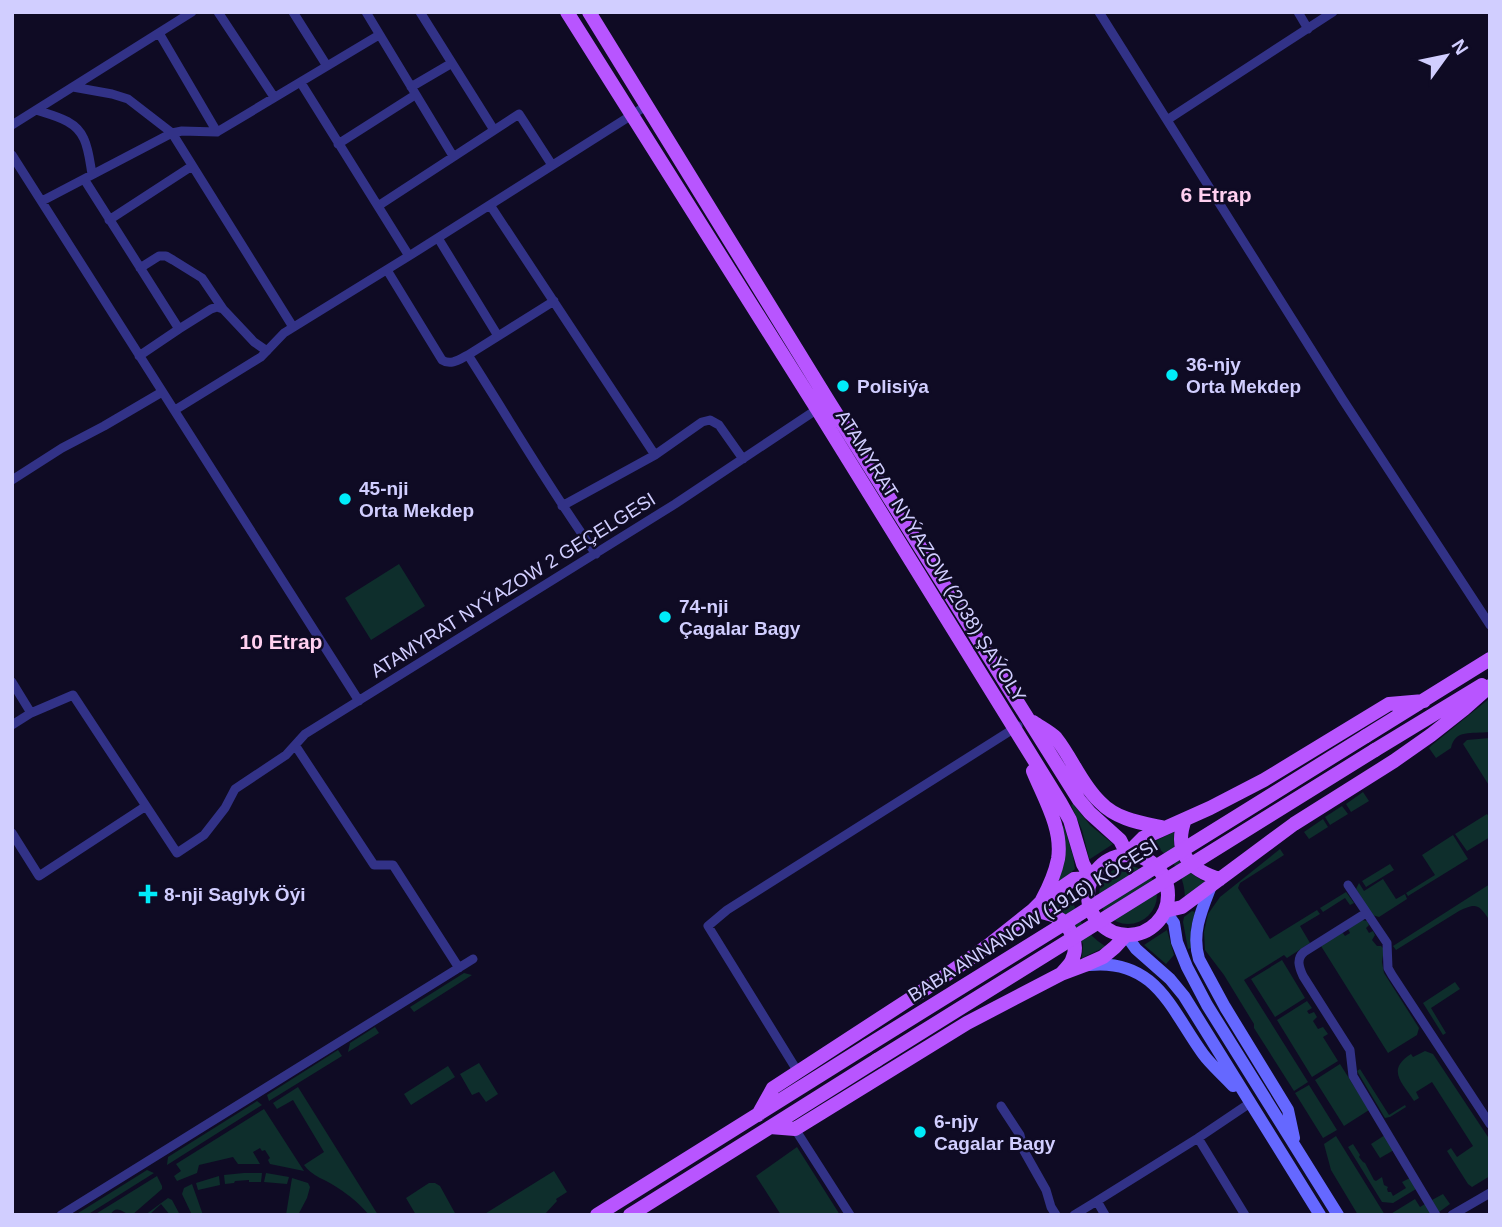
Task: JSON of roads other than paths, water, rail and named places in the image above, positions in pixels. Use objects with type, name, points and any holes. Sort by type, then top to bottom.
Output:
[{"type":"main road","name":"ATAMYRAT NYÝAZOW (2038) ŞAÝOLY","points":[[567,12],[631,115],[1079,800],[1120,840],[1127,854]]},
{"type":"main road","name":"ATAMYRAT NYÝAZOW (2038) ŞAÝOLY","points":[[589,12],[1060,802],[1074,831],[1083,864],[1091,878]]},
{"type":"main road","points":[[598,12],[646,106]]},
{"type":"main road","name":"BABA ANNANOW (1916) KÖÇESI","points":[[591,1215],[602,1212],[1490,659]]},
{"type":"main road","name":"BABA ANNANOW (1916) KÖÇESI","points":[[630,1215],[1490,680]]},
{"type":"main road","points":[[1165,911],[1182,907],[1294,824],[1394,761],[1490,687]]},
{"type":"main road","points":[[1127,854],[1143,838],[1264,780],[1389,704],[1424,701]]},
{"type":"main road","points":[[1028,719],[1054,736],[1092,793],[1106,807],[1130,820],[1165,828]]},
{"type":"main road","points":[[1014,728],[1058,833],[1055,871],[1038,905]]},
{"type":"main road","points":[[1185,819],[1181,835],[1184,854],[1195,868],[1216,883]]},
{"type":"main road","points":[[1127,854],[1153,863],[1165,878],[1168,892],[1165,911],[1158,922],[1138,934],[1126,935],[1111,931],[1098,922],[1088,901],[1088,893],[1091,878],[1098,867],[1108,859],[1127,854]]},
{"type":"main road","points":[[758,1115],[773,1088],[989,945],[1074,879],[1091,878]]},
{"type":"main road","points":[[1216,883],[1197,925],[1196,950],[1225,1007],[1288,1110],[1297,1149]]},
{"type":"main road","points":[[1038,905],[1070,929],[1075,951],[1072,961],[1061,974]]},
{"type":"main road","points":[[1165,911],[1174,923],[1177,942],[1202,995],[1338,1215]]},
{"type":"main road","points":[[770,1127],[795,1129],[967,1023],[1061,974],[1109,953],[1126,935]]},
{"type":"main road","points":[[1126,935],[1136,949],[1170,979],[1184,996],[1320,1215]]},
{"type":"main road","points":[[1085,965],[1115,965],[1153,984],[1169,1001],[1204,1056],[1250,1103]]},
{"type":"street","points":[[12,125],[192,12]]},
{"type":"street","points":[[218,12],[274,97]]},
{"type":"street","points":[[293,12],[327,66]]},
{"type":"street","points":[[366,12],[453,156]]},
{"type":"street","points":[[420,12],[494,130]]},
{"type":"street","points":[[1099,12],[1343,400],[1490,625]]},
{"type":"street","points":[[1298,12],[1308,29]]},
{"type":"street","points":[[1167,120],[1333,12]]},
{"type":"street","points":[[159,33],[217,132]]},
{"type":"street","points":[[42,201],[172,133],[217,132],[379,35]]},
{"type":"street","points":[[338,144],[452,63]]},
{"type":"street","points":[[301,83],[409,256]]},
{"type":"street","points":[[73,87],[128,99],[172,133],[293,327]]},
{"type":"street","points":[[175,410],[261,357],[293,327],[646,106]]},
{"type":"street","points":[[36,110],[63,119],[76,127],[84,138],[88,177],[109,220],[179,330]]},
{"type":"street","points":[[378,206],[519,114],[552,166]]},
{"type":"street","points":[[12,155],[359,701]]},
{"type":"street","points":[[109,220],[192,166]]},
{"type":"street","points":[[490,205],[655,455]]},
{"type":"street","points":[[438,238],[498,336]]},
{"type":"street","points":[[140,268],[166,256],[202,278],[223,309],[254,342],[267,351]]},
{"type":"street","points":[[387,270],[446,363],[468,355],[554,301]]},
{"type":"street","points":[[139,356],[211,309],[223,309]]},
{"type":"street","points":[[468,355],[562,506],[596,554]]},
{"type":"street","points":[[12,480],[62,448],[162,392]]},
{"type":"street","name":"ATAMYRAT NYÝAZOW 2 GEÇELGESI","points":[[146,806],[177,853],[204,835],[225,808],[235,789],[286,755],[305,734],[675,505],[823,406]]},
{"type":"street","points":[[562,506],[655,455],[702,422],[710,420],[719,425],[743,459]]},
{"type":"street","points":[[12,682],[31,713]]},
{"type":"street","points":[[12,725],[31,713],[73,695],[146,806],[40,876],[12,833]]},
{"type":"street","points":[[798,1072],[708,926],[727,910],[1028,719]]},
{"type":"street","points":[[295,745],[374,865],[393,865],[459,968]]},
{"type":"street","points":[[1348,885],[1387,943],[1388,968],[1392,975],[1490,1124]]},
{"type":"street","points":[[1366,913],[1304,951],[1299,964],[1303,976],[1350,1050],[1353,1076],[1436,1215]]},
{"type":"street","points":[[61,1215],[474,959]]},
{"type":"street","points":[[1074,1215],[1250,1103]]},
{"type":"street","points":[[1000,1106],[1020,1135],[1024,1151],[1046,1190],[1056,1215]]},
{"type":"street","points":[[795,1129],[849,1215]]},
{"type":"street","points":[[1198,1138],[1245,1215]]},
{"type":"street","points":[[1452,1215],[1490,1193]]},
{"type":"street","points":[[1097,1200],[1105,1215]]},
{"type":"place","name":"36-njy Orta Mekdep","points":[[1172,375]]},
{"type":"place","name":"Polisiýa","points":[[843,386]]},
{"type":"place","name":"45-nji Orta Mekdep","points":[[345,499]]},
{"type":"place","name":"74-nji Çagalar Bagy","points":[[665,617]]},
{"type":"place","name":"8-nji Saglyk Öýi","points":[[148,894]]},
{"type":"place","name":"6-njy Cagalar Bagy","points":[[920,1132]]},
{"type":"district","name":"6 Etrap","points":[[1216,194]]},
{"type":"district","name":"10 Etrap","points":[[281,641]]}]
